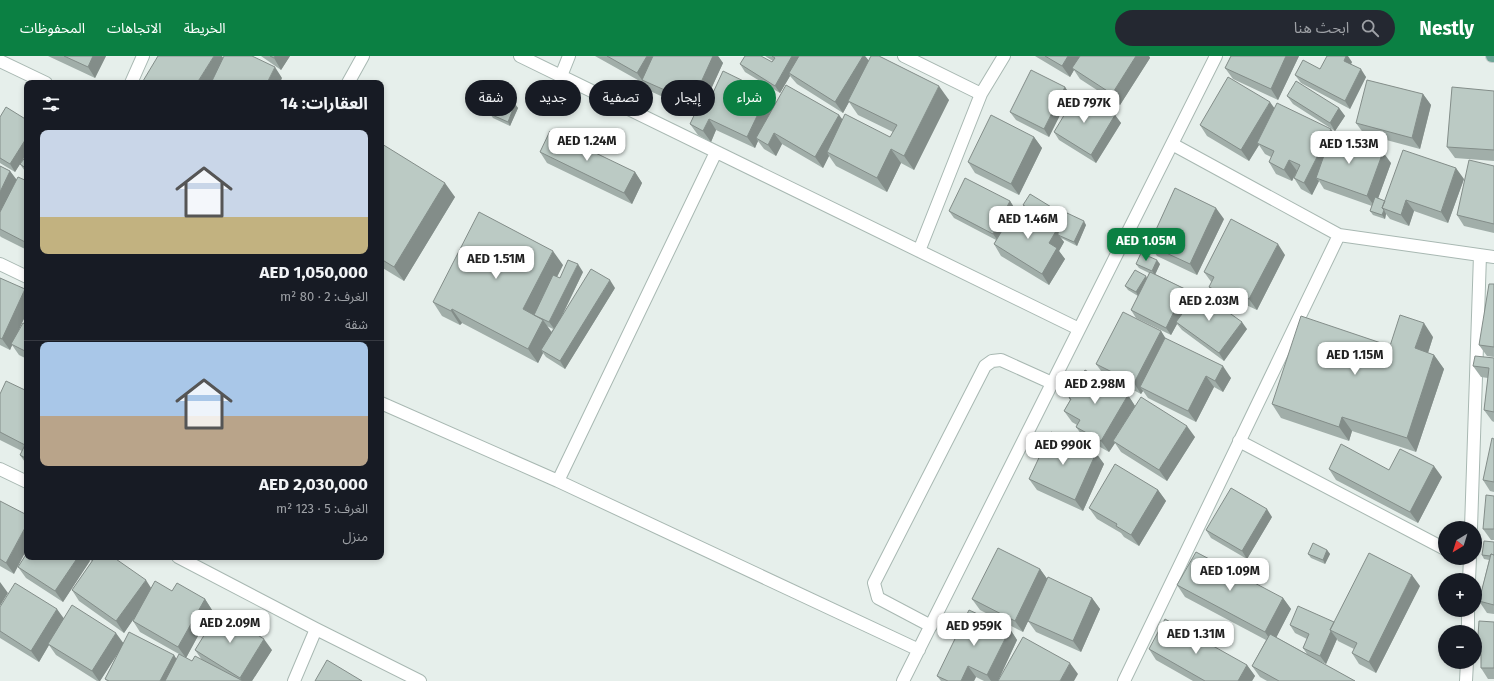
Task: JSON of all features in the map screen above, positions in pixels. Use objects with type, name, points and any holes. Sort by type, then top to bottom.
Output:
[{"type":"street","points":[[132,80],[143,56]]},
{"type":"street","points":[[350,80],[363,56]]},
{"type":"street","points":[[520,56],[1079,329]]},
{"type":"street","points":[[561,76],[569,56]]},
{"type":"street","points":[[904,56],[982,94]]},
{"type":"street","points":[[919,251],[982,94],[1004,56]]},
{"type":"street","points":[[903,681],[1216,56]]},
{"type":"street","points":[[0,61],[40,80]]},
{"type":"street","points":[[1172,144],[1339,235],[1494,257]]},
{"type":"street","points":[[558,481],[716,152]]},
{"type":"street","points":[[1124,681],[1339,235]]},
{"type":"street","points":[[1471,521],[1480,255]]},
{"type":"street","points":[[0,264],[24,276]]},
{"type":"street","points":[[931,626],[878,598],[874,583],[985,366],[992,361],[1001,360],[1052,383]]},
{"type":"street","points":[[384,404],[558,481],[919,650]]},
{"type":"street","points":[[1239,442],[1438,545]]},
{"type":"street","points":[[0,469],[24,481]]},
{"type":"street","points":[[184,560],[420,681]]},
{"type":"street","points":[[294,681],[316,629]]},
{"type":"street","points":[[1466,681],[1467,669]]},
{"type":"building","points":[[64,56],[93,56],[88,67]]},
{"type":"building","points":[[158,56],[214,56],[199,80],[144,80]]},
{"type":"building","points":[[224,56],[252,56],[275,67],[268,80],[212,80]]},
{"type":"building","points":[[607,56],[647,56],[637,73]]},
{"type":"building","points":[[653,56],[713,56],[702,80],[661,80],[661,88],[653,85],[653,80],[642,80]]},
{"type":"building","points":[[745,56],[761,56],[772,62],[775,58],[772,56],[792,56],[776,84],[776,80],[765,80],[740,64]]},
{"type":"building","points":[[799,56],[863,56],[835,102],[789,73]]},
{"type":"building","points":[[871,56],[879,56],[939,86],[904,156],[891,149],[877,178],[827,152],[845,114],[890,137],[897,125],[848,101]]},
{"type":"building","points":[[1045,56],[1068,56],[1062,66]]},
{"type":"building","points":[[1080,56],[1136,56],[1112,94],[1072,68]]},
{"type":"building","points":[[1231,56],[1286,56],[1271,89],[1225,68]]},
{"type":"building","points":[[1327,56],[1346,56],[1344,61],[1361,69],[1345,101],[1295,75],[1303,60],[1320,69]]},
{"type":"building","points":[[1031,70],[1065,87],[1044,129],[1010,112]]},
{"type":"building","points":[[723,71],[741,80],[723,80],[723,116],[757,116],[747,137],[709,119],[703,131],[690,124],[694,116],[715,116],[715,88]]},
{"type":"building","points":[[1228,77],[1270,102],[1241,150],[1200,125]]},
{"type":"building","points":[[1367,80],[1423,94],[1412,138],[1356,123]]},
{"type":"building","points":[[1296,81],[1339,108],[1330,123],[1287,96]]},
{"type":"building","points":[[786,85],[839,115],[815,157],[774,133],[768,145],[756,138],[768,116],[776,116],[776,103]]},
{"type":"building","points":[[1452,87],[1494,91],[1494,150],[1447,147]]},
{"type":"building","points":[[1078,92],[1115,115],[1091,155],[1054,132]]},
{"type":"building","points":[[1277,103],[1331,129],[1304,183],[1294,178],[1300,165],[1289,160],[1284,170],[1269,162],[1274,151],[1257,143]]},
{"type":"building","points":[[6,107],[24,118],[24,142],[10,164],[0,158],[0,117]]},
{"type":"building","points":[[991,115],[1034,137],[1011,184],[968,162]]},
{"type":"building","points":[[494,116],[510,116],[508,122]]},
{"type":"building","points":[[550,131],[635,172],[624,193],[540,152]]},
{"type":"building","points":[[1332,133],[1383,152],[1367,196],[1316,178]]},
{"type":"building","points":[[384,145],[445,183],[394,267],[384,261]]},
{"type":"building","points":[[1403,150],[1456,168],[1441,212],[1406,200],[1401,215],[1382,208]]},
{"type":"building","points":[[24,159],[24,167],[20,164]]},
{"type":"building","points":[[1469,160],[1494,166],[1494,224],[1457,215]]},
{"type":"building","points":[[0,166],[10,171],[0,192]]},
{"type":"building","points":[[18,177],[24,180],[24,241],[0,229],[0,212]]},
{"type":"building","points":[[965,178],[1010,201],[993,234],[949,211]]},
{"type":"building","points":[[1175,188],[1216,208],[1190,264],[1149,245]]},
{"type":"building","points":[[1030,194],[1061,213],[1052,228],[1037,218],[1039,215],[1023,205]]},
{"type":"building","points":[[1375,197],[1385,201],[1382,208],[1384,210],[1382,215],[1370,211]]},
{"type":"building","points":[[1016,207],[1056,231],[1049,243],[1057,248],[1042,274],[994,244]]},
{"type":"building","points":[[479,212],[553,251],[523,309],[543,320],[528,349],[452,309],[451,311],[433,302]]},
{"type":"building","points":[[1067,213],[1084,221],[1074,242],[1058,235]]},
{"type":"building","points":[[1231,219],[1278,244],[1249,299],[1238,294],[1235,300],[1209,287],[1214,277],[1204,272]]},
{"type":"building","points":[[1141,253],[1157,260],[1152,271],[1136,264]]},
{"type":"building","points":[[568,260],[578,264],[549,322],[534,315],[553,275],[560,278]]},
{"type":"building","points":[[591,269],[610,280],[560,361],[541,350]]},
{"type":"building","points":[[1135,270],[1146,276],[1136,292],[1125,286]]},
{"type":"building","points":[[1150,272],[1185,289],[1166,328],[1131,310]]},
{"type":"building","points":[[0,278],[24,289],[24,291],[2,339],[0,338]]},
{"type":"building","points":[[1489,284],[1494,284],[1494,347],[1479,345]]},
{"type":"building","points":[[1199,291],[1242,322],[1219,353],[1176,322]]},
{"type":"building","points":[[1123,312],[1161,331],[1134,383],[1096,364]]},
{"type":"building","points":[[1400,315],[1424,323],[1415,348],[1434,355],[1407,438],[1342,417],[1339,427],[1272,404],[1301,316],[1390,346]]},
{"type":"building","points":[[23,323],[24,324],[24,350],[11,344]]},
{"type":"building","points":[[1165,338],[1223,366],[1215,381],[1206,376],[1188,411],[1140,387]]},
{"type":"building","points":[[1475,356],[1494,358],[1494,412],[1484,410],[1489,368],[1473,366]]},
{"type":"building","points":[[1085,370],[1128,395],[1101,441],[1076,427],[1080,420],[1064,411],[1071,399],[1069,398]]},
{"type":"building","points":[[6,381],[24,390],[24,444],[0,432],[0,394]]},
{"type":"building","points":[[1141,397],[1187,426],[1159,470],[1113,441]]},
{"type":"building","points":[[1051,432],[1096,453],[1075,500],[1029,479]]},
{"type":"building","points":[[1492,438],[1494,439],[1494,482],[1483,480]]},
{"type":"building","points":[[1341,444],[1389,470],[1400,449],[1434,466],[1410,512],[1329,469]]},
{"type":"building","points":[[24,447],[24,457],[20,455]]},
{"type":"building","points":[[1115,464],[1158,490],[1131,535],[1116,526],[1117,524],[1089,508]]},
{"type":"building","points":[[1231,488],[1267,509],[1242,551],[1206,530]]},
{"type":"building","points":[[1486,495],[1494,496],[1494,529],[1483,529]]},
{"type":"building","points":[[0,501],[24,513],[24,530],[6,563],[0,559]]},
{"type":"building","points":[[1484,541],[1494,542],[1494,555],[1482,555]]},
{"type":"building","points":[[1313,543],[1327,550],[1323,560],[1308,554]]},
{"type":"building","points":[[998,548],[1040,569],[1015,621],[972,599]]},
{"type":"building","points":[[1196,552],[1283,598],[1265,632],[1177,585]]},
{"type":"building","points":[[1369,553],[1412,575],[1369,662],[1352,653],[1357,643],[1330,630]]},
{"type":"building","points":[[1491,554],[1494,555],[1494,605],[1482,602],[1482,589]]},
{"type":"building","points":[[24,558],[24,560],[76,560],[55,591],[18,567]]},
{"type":"building","points":[[93,560],[117,560],[146,580],[116,621],[72,590]]},
{"type":"building","points":[[1048,577],[1092,598],[1073,641],[1028,621]]},
{"type":"building","points":[[155,581],[172,591],[177,583],[205,599],[178,647],[133,621]]},
{"type":"building","points":[[15,583],[57,609],[31,651],[0,631],[0,607]]},
{"type":"building","points":[[72,605],[116,633],[92,671],[48,644]]},
{"type":"building","points":[[1298,606],[1334,622],[1320,656],[1303,648],[1309,634],[1290,625]]},
{"type":"building","points":[[969,610],[1010,629],[987,675],[968,666],[961,681],[948,681],[937,676]]},
{"type":"building","points":[[219,611],[264,639],[240,678],[195,650]]},
{"type":"building","points":[[1165,619],[1247,665],[1238,681],[1205,681],[1149,649]]},
{"type":"building","points":[[1479,621],[1494,622],[1494,668],[1482,668],[1482,625],[1479,625]]},
{"type":"building","points":[[129,632],[174,655],[160,681],[109,681],[105,679]]},
{"type":"building","points":[[1270,634],[1355,681],[1279,681],[1252,666]]},
{"type":"building","points":[[1023,637],[1070,663],[1060,681],[998,681]]},
{"type":"building","points":[[179,654],[192,661],[195,656],[243,681],[165,681]]},
{"type":"building","points":[[327,660],[362,681],[315,681]]}]
